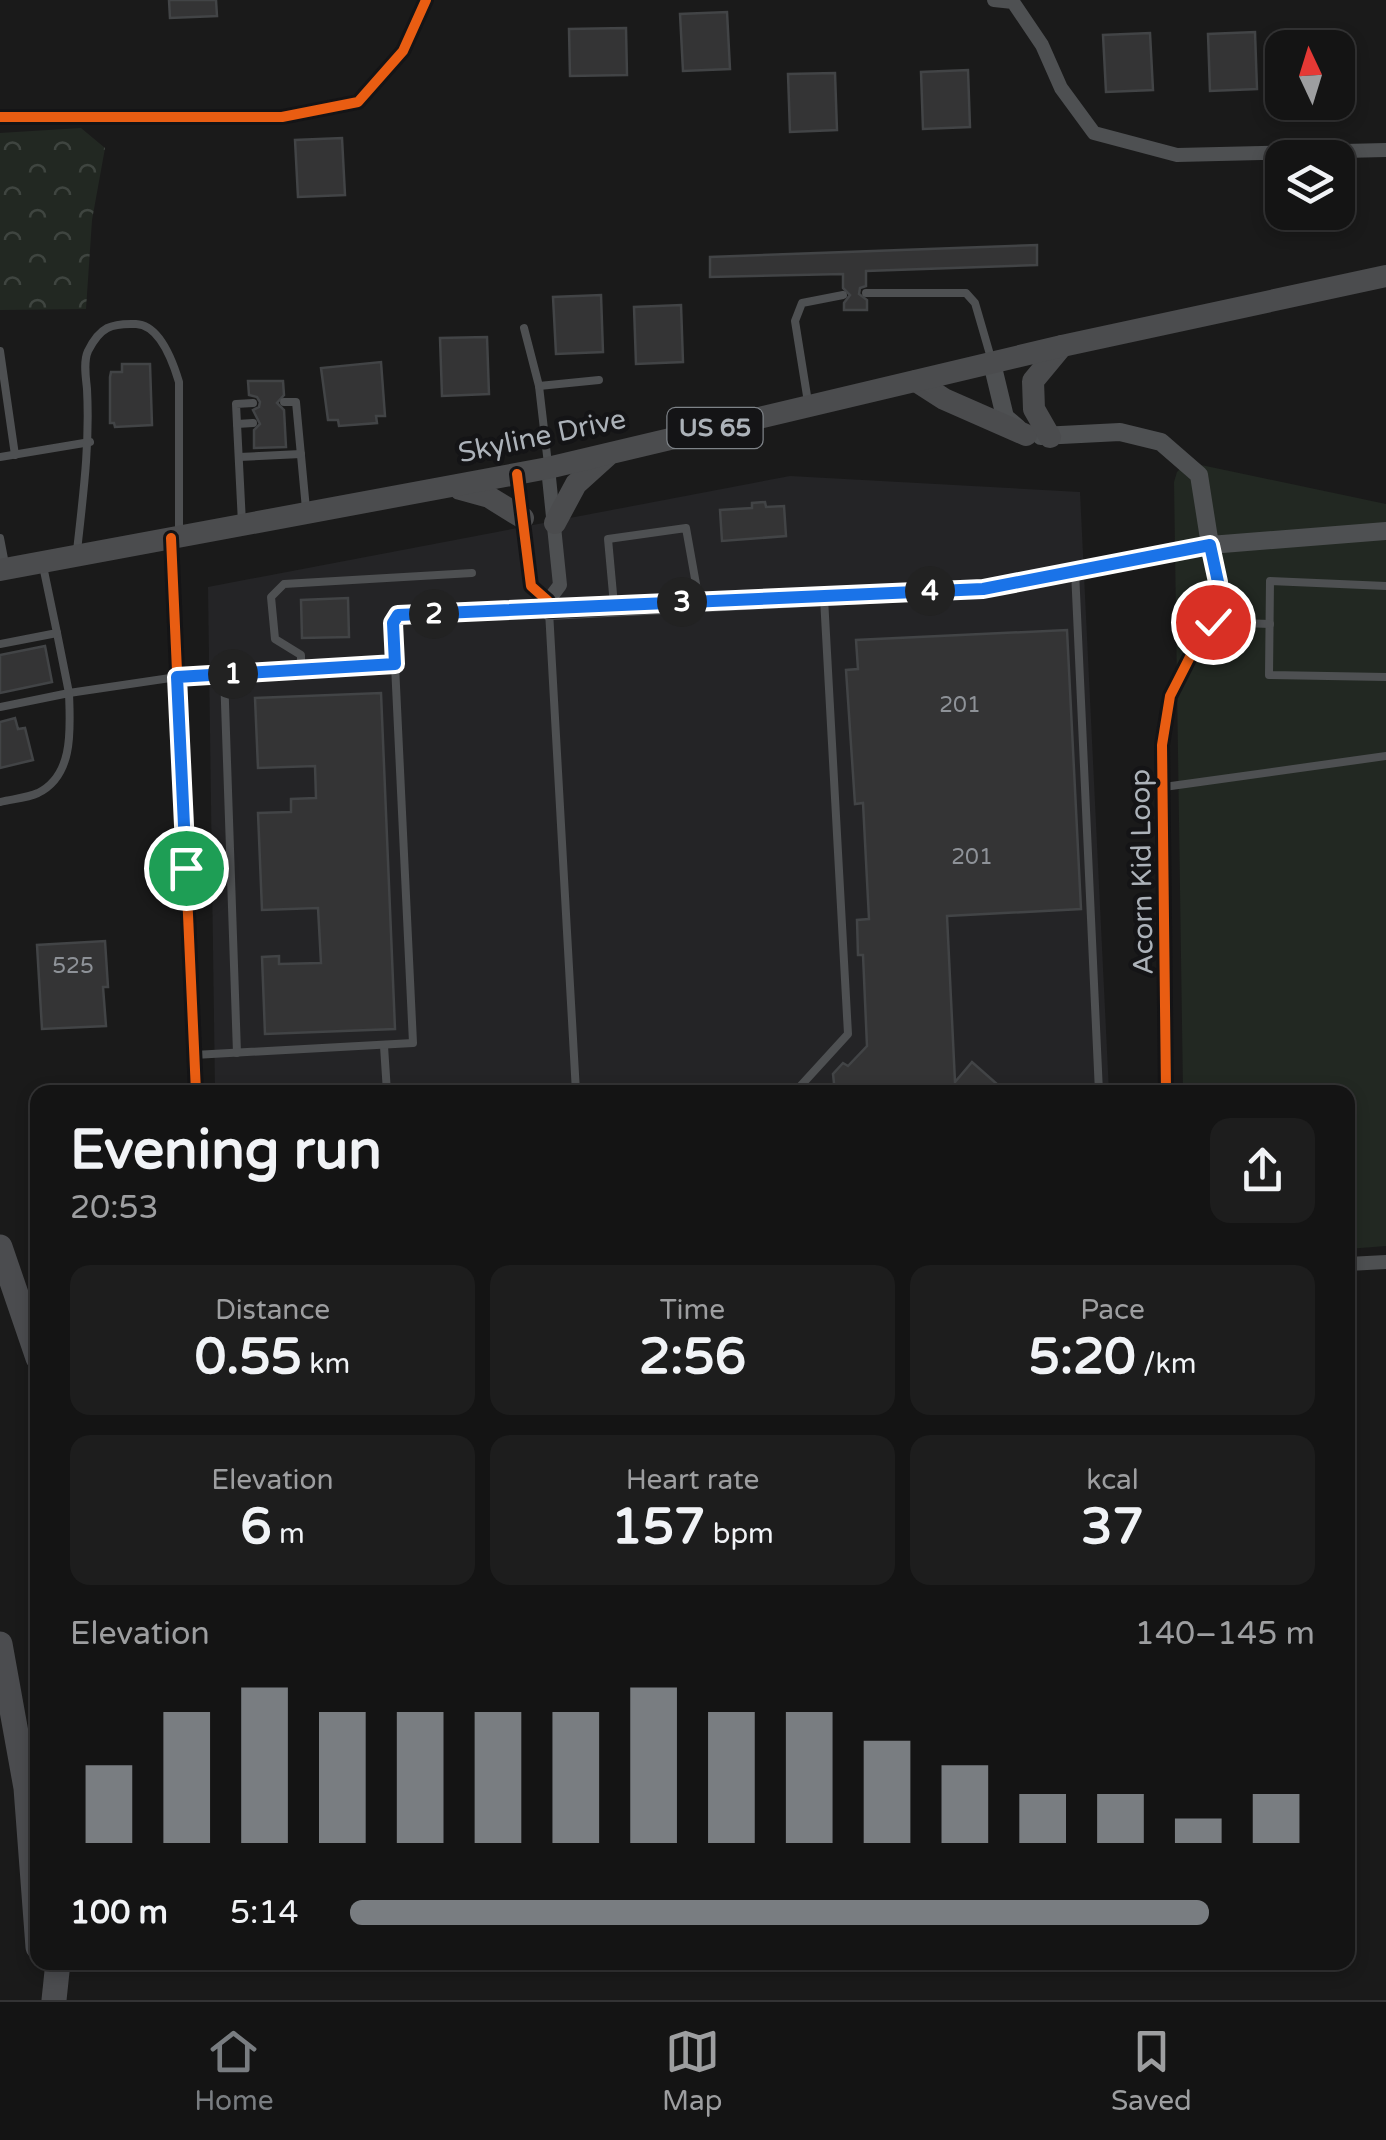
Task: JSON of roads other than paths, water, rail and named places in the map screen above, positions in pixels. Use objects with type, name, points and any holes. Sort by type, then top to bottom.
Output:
[{"type":"highway","name":"Skyline Drive","points":[[3,569],[548,468],[1062,346],[1386,276]]},
{"type":"highway","points":[[1050,437],[1034,409],[1033,382],[1062,346]]},
{"type":"highway","points":[[916,381],[944,399],[1026,435]]},
{"type":"highway","points":[[555,524],[576,484],[613,451]]},
{"type":"highway","points":[[452,486],[490,496],[523,518]]},
{"type":"highway","points":[[0,1247],[30,1335]]},
{"type":"highway","points":[[0,1644],[26,1788],[30,1841]]},
{"type":"highway","points":[[39,1970],[41,2000]]},
{"type":"highway","points":[[54,2000],[57,1970]]},
{"type":"street","points":[[0,117],[282,117],[358,102],[403,51],[426,0]]},
{"type":"street","points":[[994,0],[1013,2],[1042,45],[1060,88],[1094,134],[1177,156],[1386,150]]},
{"type":"street","points":[[992,363],[1005,416],[1026,435],[1120,432],[1160,442],[1199,475],[1210,545]]},
{"type":"street","points":[[548,468],[560,585],[548,606]]},
{"type":"street","points":[[517,474],[531,586],[548,606]]},
{"type":"street","points":[[548,606],[983,589],[1210,545],[1386,531]]},
{"type":"street","points":[[175,538],[177,677],[196,1085]]},
{"type":"street","name":"Acorn Kid Loop","points":[[1166,1085],[1162,745],[1170,696],[1213,622],[1218,582],[1210,545]]},
{"type":"street","points":[[1355,1264],[1386,1262]]},
{"type":"lane","points":[[866,293],[966,292],[975,303],[992,363]]},
{"type":"lane","points":[[808,406],[795,322],[802,303],[843,295]]},
{"type":"lane","points":[[76,556],[90,442],[88,352],[105,326],[114,323],[144,324],[154,329],[179,382],[175,538]]},
{"type":"lane","points":[[524,328],[539,386],[548,468]]},
{"type":"lane","points":[[0,351],[16,455]]},
{"type":"lane","points":[[539,386],[599,380]]},
{"type":"lane","points":[[284,402],[296,402],[306,513]]},
{"type":"lane","points":[[242,525],[236,404],[253,403]]},
{"type":"lane","points":[[285,422],[298,421]]},
{"type":"lane","points":[[237,424],[254,423]]},
{"type":"lane","points":[[0,457],[90,442]]},
{"type":"lane","points":[[238,457],[300,454]]},
{"type":"lane","points":[[614,605],[608,539],[686,528],[699,602]]},
{"type":"lane","points":[[0,538],[3,569]]},
{"type":"lane","points":[[0,802],[40,792],[56,777],[71,736],[69,693],[42,562]]},
{"type":"lane","points":[[1075,571],[1099,1085]]},
{"type":"lane","points":[[301,670],[300,655],[275,640],[271,596],[284,584],[472,573]]},
{"type":"lane","points":[[1386,586],[1270,581],[1270,675],[1386,677]]},
{"type":"lane","points":[[801,1085],[848,1034],[824,596]]},
{"type":"lane","points":[[194,1055],[414,1042],[393,623],[398,615],[548,606],[576,1085]]},
{"type":"lane","points":[[1213,622],[1270,624]]},
{"type":"lane","points":[[0,644],[57,632]]},
{"type":"lane","points":[[0,707],[177,677],[395,664]]},
{"type":"lane","points":[[224,674],[238,1053]]},
{"type":"lane","points":[[1164,787],[1386,756]]},
{"type":"lane","points":[[384,1046],[387,1085]]}]
